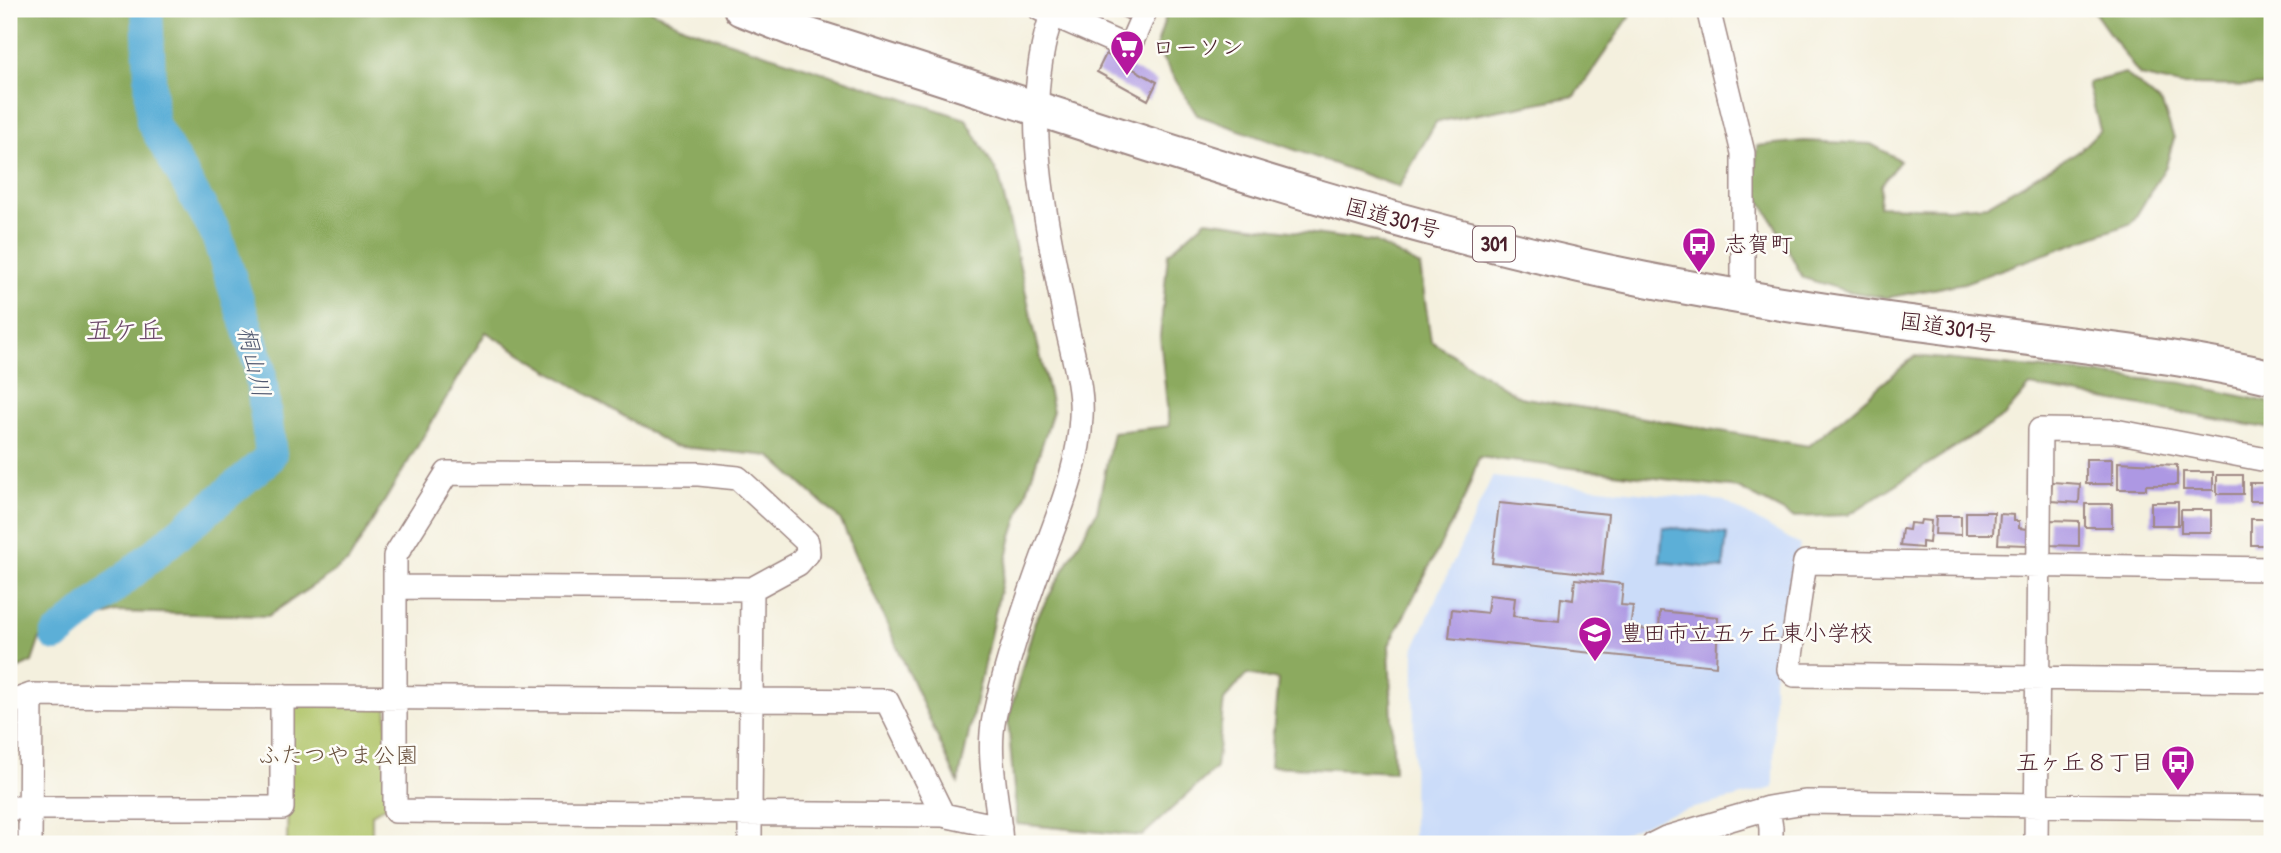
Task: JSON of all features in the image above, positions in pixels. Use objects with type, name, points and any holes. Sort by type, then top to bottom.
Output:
[{"type":"highway","name":"国道301号","points":[[741,9],[805,34],[1370,213],[1625,275],[1743,298],[2164,357],[2272,377]]},
{"type":"street","points":[[396,587],[752,589],[798,564],[808,553],[807,542],[738,478],[686,474],[447,473],[395,556],[395,811],[943,815],[1001,836],[991,745],[994,719],[1024,610],[1069,486],[1082,415],[1036,144],[1039,70],[1049,10],[1129,48],[1146,9]]},
{"type":"street","points":[[1708,9],[1743,153],[1743,298]]},
{"type":"street","points":[[2036,844],[2040,430],[2115,431],[2272,461]]},
{"type":"street","points":[[2272,569],[1805,562],[1789,669],[1795,675],[2272,681]]},
{"type":"street","points":[[750,844],[752,589]]},
{"type":"street","points":[[9,703],[31,695],[887,701],[943,815]]},
{"type":"street","points":[[30,844],[20,808],[31,695]]},
{"type":"street","points":[[20,808],[282,808],[282,696]]},
{"type":"street","points":[[1654,844],[1666,838],[1768,808],[1805,802],[2272,808]]},
{"type":"street","points":[[1768,808],[1771,844]]},
{"type":"shaded area","name":"豊田市立五ヶ丘東小学校","points":[[1492,477],[1724,501],[1800,545],[1774,678],[1774,788],[1666,815],[1599,844],[1413,844],[1414,648]]},
{"type":"green space","points":[[9,9],[357,9],[361,14],[382,9],[649,9],[684,27],[966,119],[999,176],[1053,411],[1011,540],[958,783],[840,519],[770,456],[672,446],[486,332],[348,562],[268,616],[116,612],[40,638],[32,662],[9,673]]},
{"type":"green space","points":[[1168,9],[1629,9],[1630,16],[1575,96],[1436,122],[1399,187],[1197,115],[1156,48]]},
{"type":"green space","points":[[2092,9],[2272,9],[2272,86],[2180,85],[2140,76]]},
{"type":"green space","points":[[2125,73],[2162,104],[2174,138],[2166,166],[2132,223],[1964,283],[1886,298],[1847,291],[1803,278],[1754,190],[1757,146],[1804,141],[1871,144],[1900,160],[1881,185],[1879,206],[1949,208],[1987,205],[2080,150],[2100,130],[2088,83]]},
{"type":"green space","points":[[1206,220],[1375,242],[1420,266],[1431,341],[1520,397],[1809,446],[1915,356],[2183,383],[2272,403],[2272,429],[2030,386],[2004,416],[1848,515],[1793,517],[1738,488],[1479,457],[1465,497],[1389,645],[1394,772],[1270,766],[1278,680],[1247,674],[1224,700],[1216,768],[1142,836],[1017,824],[1008,721],[1035,621],[1097,511],[1113,432],[1169,426],[1160,336],[1168,254]]},
{"type":"green space","name":"ふたつやま公園","points":[[289,705],[387,705],[387,805],[372,814],[372,844],[287,844]]},
{"type":"water","points":[[1663,527],[1727,534],[1723,569],[1660,562]]},
{"type":"building","points":[[1105,9],[1135,9],[1129,20]]},
{"type":"building","name":"ローソン","points":[[1106,54],[1157,82],[1148,100],[1097,72]]},
{"type":"building","points":[[2086,459],[2112,459],[2112,484],[2086,484]]},
{"type":"building","points":[[2118,462],[2177,465],[2177,485],[2118,489]]},
{"type":"building","points":[[2183,472],[2213,472],[2213,490],[2183,490]]},
{"type":"building","points":[[2217,475],[2243,475],[2243,494],[2217,494]]},
{"type":"building","points":[[2052,482],[2080,484],[2079,503],[2051,501]]},
{"type":"building","points":[[2250,483],[2272,483],[2272,501],[2250,501]]},
{"type":"building","points":[[2151,502],[2178,502],[2178,525],[2151,525]]},
{"type":"building","points":[[1499,503],[1608,514],[1602,575],[1492,563]]},
{"type":"building","points":[[2085,504],[2112,504],[2112,527],[2085,527]]},
{"type":"building","points":[[2181,510],[2211,510],[2211,532],[2181,532]]},
{"type":"building","points":[[1966,512],[1994,512],[1993,534],[1966,534]]},
{"type":"building","points":[[2000,514],[2014,515],[2014,521],[2019,521],[2019,528],[2028,529],[2027,545],[1998,544]]},
{"type":"building","points":[[1936,516],[1961,516],[1961,535],[1935,534]]},
{"type":"building","points":[[2251,519],[2272,519],[2272,545],[2251,545]]},
{"type":"building","points":[[1921,520],[1931,521],[1929,543],[1922,542],[1922,548],[1900,546],[1902,529],[1909,530],[1910,523],[1920,524]]},
{"type":"building","points":[[2049,520],[2079,521],[2079,546],[2048,545]]},
{"type":"building","points":[[1575,579],[1623,584],[1621,605],[1633,606],[1630,628],[1659,631],[1660,611],[1718,617],[1716,666],[1449,638],[1452,609],[1487,613],[1489,595],[1515,598],[1513,616],[1559,621],[1561,598],[1573,600]]},
{"type":"waterway","name":"桐山川","points":[[56,636],[271,454],[259,364],[216,233],[152,122],[147,9]]},
{"type":"place","name":"ローソン","points":[[1127,77]]},
{"type":"place","name":"志賀町","points":[[1699,274]]},
{"type":"place","name":"豊田市立五ヶ丘東小学校","points":[[1595,663]]},
{"type":"place","name":"五ヶ丘８丁目","points":[[2178,792]]},
{"type":"district","name":"五ケ丘","points":[[125,330]]}]
